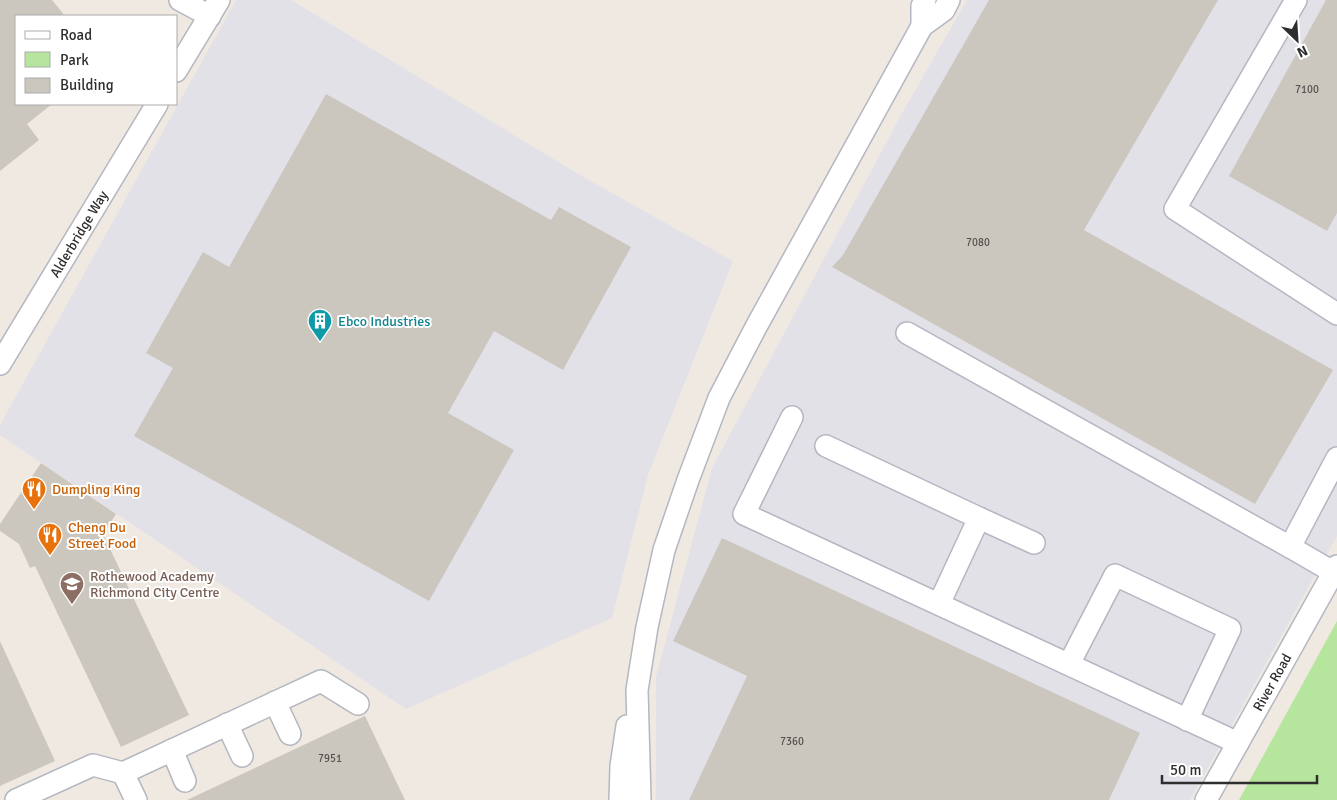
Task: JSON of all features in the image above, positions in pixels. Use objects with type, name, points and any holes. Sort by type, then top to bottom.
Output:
[{"type":"street","points":[[178,68],[214,8],[180,0]]},
{"type":"street","points":[[922,26],[922,6],[925,0]]},
{"type":"street","points":[[640,800],[637,690],[647,627],[664,550],[719,398],[756,327],[922,26],[944,10],[950,0]]},
{"type":"street","points":[[1296,0],[1175,209],[1337,314]]},
{"type":"street","name":"Alderbridge Way","points":[[0,364],[156,105]]},
{"type":"street","points":[[907,333],[1290,547],[1335,569]]},
{"type":"street","points":[[792,418],[744,514],[1238,743]]},
{"type":"street","points":[[826,446],[1034,543]]},
{"type":"street","points":[[1290,547],[1337,458]]},
{"type":"street","points":[[939,604],[979,518]]},
{"type":"street","name":"River Road","points":[[1206,800],[1335,569]]},
{"type":"street","points":[[1069,664],[1115,575],[1230,629],[1187,720]]},
{"type":"street","points":[[16,800],[93,765],[123,773],[321,681],[358,704]]},
{"type":"street","points":[[620,800],[622,766],[630,706],[637,690]]},
{"type":"street","points":[[275,702],[290,734]]},
{"type":"street","points":[[227,724],[242,756]]},
{"type":"street","points":[[172,750],[186,781]]},
{"type":"street","points":[[123,773],[136,800]]},
{"type":"shaded area","points":[[236,0],[291,0],[580,175],[733,261],[648,475],[612,618],[406,709],[0,435],[0,425]]},
{"type":"shaded area","points":[[967,0],[1337,0],[1337,536],[1190,800],[656,800],[656,677],[712,468],[901,115]]},
{"type":"green space","points":[[1337,621],[1337,800],[1239,800]]},
{"type":"building","points":[[0,0],[52,0],[64,15],[15,15],[15,105],[51,105],[27,124],[39,140],[0,171]]},
{"type":"building","points":[[989,0],[1218,0],[1084,230],[1333,370],[1255,504],[832,267],[843,255]]},
{"type":"building","points":[[1326,0],[1337,0],[1337,213],[1327,231],[1229,176]]},
{"type":"building","name":"Ebco Industries","points":[[326,94],[551,220],[559,207],[631,247],[563,370],[494,331],[448,413],[514,450],[429,601],[134,436],[173,368],[146,353],[203,252],[229,267]]},
{"type":"building","points":[[41,463],[116,514],[103,534],[189,715],[121,747],[35,566],[30,568],[19,544],[0,531],[0,524]]},
{"type":"building","points":[[722,538],[1140,733],[1109,800],[689,800],[747,676],[673,641]]},
{"type":"building","points":[[0,641],[55,761],[0,786]]},
{"type":"building","points":[[365,716],[405,800],[187,800]]},
{"type":"place","name":"Ebco Industries","points":[[320,342]]},
{"type":"place","name":"Dumpling King","points":[[34,510]]},
{"type":"place","name":"Cheng Du Street Food","points":[[50,556]]},
{"type":"place","name":"Rothewood Academy Richmond City Centre","points":[[72,605]]}]
